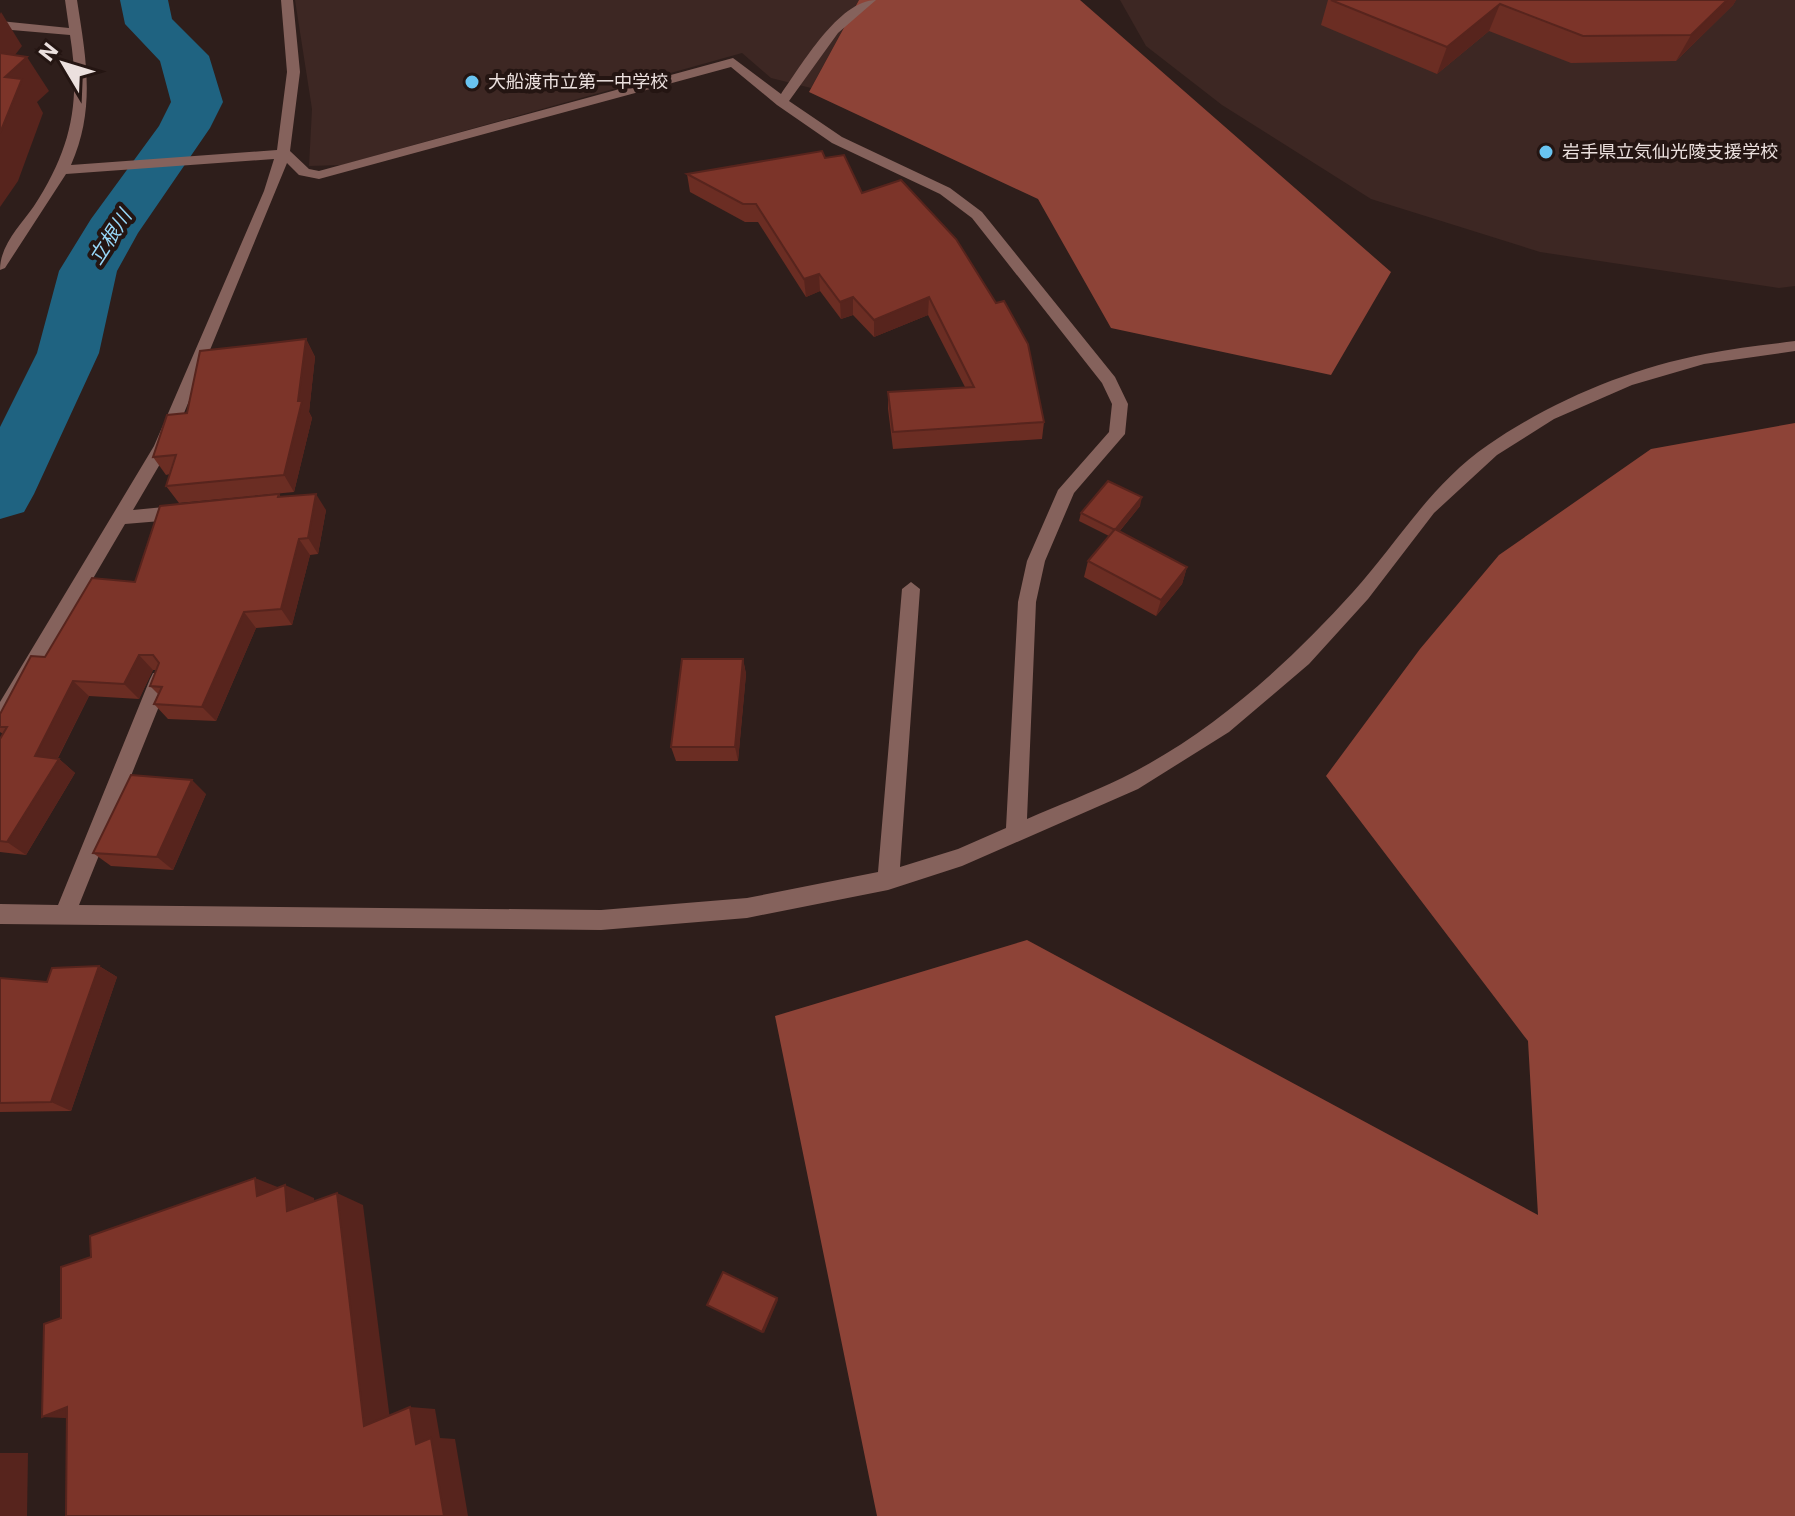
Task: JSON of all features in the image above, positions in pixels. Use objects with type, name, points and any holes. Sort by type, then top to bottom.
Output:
[{"type":"street","points":[[0,265],[63,170],[79,120],[82,93],[71,0]]},
{"type":"street","points":[[0,719],[162,447],[285,154],[294,40],[287,0]]},
{"type":"street","points":[[782,102],[834,30],[870,0]]},
{"type":"street","points":[[0,25],[75,32]]},
{"type":"street","points":[[63,170],[285,154],[304,172],[319,175],[733,62],[782,102],[837,140],[945,191],[977,215],[1109,381],[1120,404],[1117,434],[1067,490],[1036,561],[1027,602],[1016,835]]},
{"type":"street","points":[[0,914],[601,920],[747,908],[888,880],[962,857],[1131,783],[1222,726],[1302,659],[1362,594],[1428,508],[1491,451],[1536,422],[1626,381],[1704,359],[1795,346]]},
{"type":"street","points":[[121,518],[199,510]]},
{"type":"street","points":[[888,880],[911,589]]},
{"type":"street","points":[[65,914],[160,679]]},
{"type":"shaded area","name":"大船渡市立第一中学校","points":[[295,0],[859,0],[811,88],[771,78],[742,53],[342,165],[309,166],[312,109]]},
{"type":"shaded area","points":[[859,0],[1080,0],[1391,272],[1331,375],[1111,328],[1038,199],[809,92]]},
{"type":"shaded area","name":"岩手県立気仙光陵支援学校","points":[[1120,0],[1795,0],[1795,286],[1779,288],[1540,252],[1371,199],[1222,105],[1146,46]]},
{"type":"shaded area","points":[[1795,423],[1795,1516],[877,1516],[775,1016],[1027,940],[1538,1215],[1528,1041],[1326,776],[1420,649],[1499,555],[1651,449]]},
{"type":"building","points":[[1331,0],[1727,0],[1691,35],[1583,36],[1500,4],[1447,47]]},
{"type":"building","points":[[0,53],[27,57],[5,77],[22,79],[0,133]]},
{"type":"building","points":[[822,151],[825,158],[844,155],[862,193],[901,180],[956,239],[996,303],[1004,301],[1028,344],[1044,422],[893,432],[888,392],[974,387],[929,297],[874,320],[853,297],[840,302],[819,274],[804,279],[756,204],[743,204],[687,174]]},
{"type":"building","points":[[306,339],[298,401],[302,401],[284,475],[166,486],[176,455],[153,457],[167,415],[187,413],[200,351]]},
{"type":"building","points":[[1108,481],[1142,497],[1115,530],[1081,513]]},
{"type":"building","points":[[279,494],[278,497],[316,494],[308,538],[299,539],[281,609],[244,612],[202,707],[154,704],[162,687],[150,686],[159,663],[153,655],[139,655],[124,684],[73,681],[35,756],[59,759],[7,842],[0,841],[0,739],[7,727],[0,727],[0,714],[31,656],[45,657],[92,578],[135,582],[160,506]]},
{"type":"building","points":[[1115,529],[1187,567],[1161,600],[1088,561]]},
{"type":"building","points":[[682,659],[743,659],[735,747],[671,747]]},
{"type":"building","points":[[131,775],[192,780],[157,857],[93,853]]},
{"type":"building","points":[[99,966],[51,1102],[0,1103],[0,978],[47,982],[52,968]]},
{"type":"building","points":[[255,1178],[257,1196],[285,1185],[287,1211],[337,1193],[364,1426],[410,1407],[416,1444],[431,1438],[444,1516],[66,1516],[67,1407],[42,1417],[44,1324],[61,1318],[61,1267],[91,1257],[90,1236]]},
{"type":"building","points":[[723,1272],[777,1298],[762,1332],[707,1305]]},
{"type":"waterway","name":"立根川","points":[[0,494],[68,353],[88,271],[111,231],[184,128],[197,102],[184,56],[149,24],[144,0]]},
{"type":"place","name":"大船渡市立第一中学校","points":[[472,82]]},
{"type":"place","name":"岩手県立気仙光陵支援学校","points":[[1546,152]]}]
